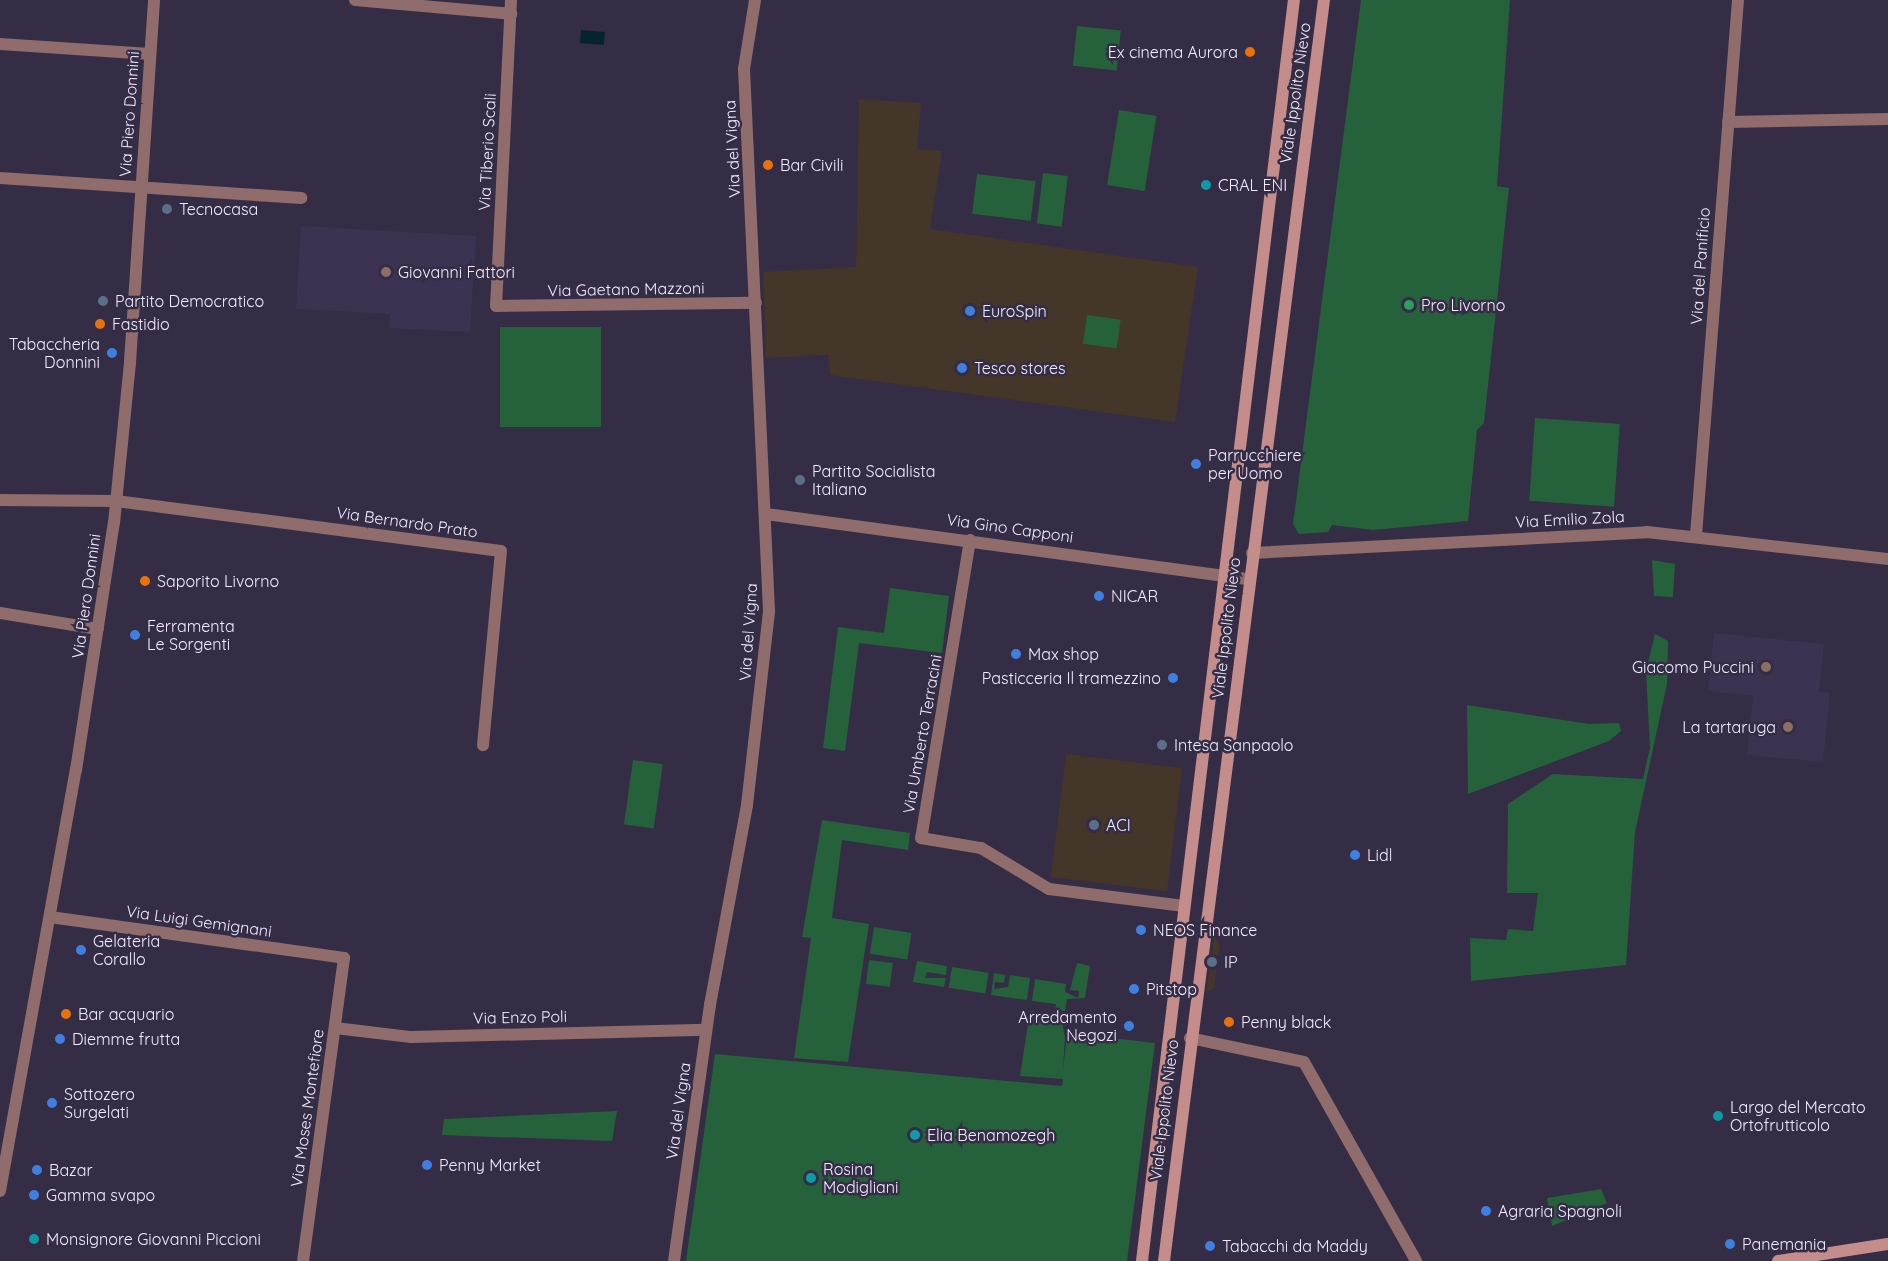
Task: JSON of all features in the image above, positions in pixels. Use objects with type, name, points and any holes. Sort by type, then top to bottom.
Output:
[{"type":"main road","name":"Viale Ippolito Nievo","points":[[1142,1261],[1294,0]]},
{"type":"main road","name":"Viale Ippolito Nievo","points":[[1164,1261],[1190,1038],[1324,0]]},
{"type":"main road","points":[[1778,1261],[1888,1245]]},
{"type":"street","name":"Via Piero Donnini","points":[[0,1191],[6,1124],[50,916],[99,629],[116,501],[154,0]]},
{"type":"street","points":[[355,0],[511,14]]},
{"type":"street","name":"Via Tiberio Scali","points":[[496,306],[511,0]]},
{"type":"street","name":"Via del Vigna","points":[[674,1261],[706,1030],[749,794],[769,611],[744,69],[755,0]]},
{"type":"street","name":"Via del Panificio","points":[[1696,535],[1738,0]]},
{"type":"street","points":[[0,44],[150,54]]},
{"type":"street","points":[[1728,122],[1888,119]]},
{"type":"street","points":[[0,178],[301,198]]},
{"type":"street","name":"Via Gaetano Mazzoni","points":[[496,306],[756,303]]},
{"type":"street","points":[[0,500],[116,501]]},
{"type":"street","name":"Via Bernardo Prato","points":[[116,501],[501,551],[483,745]]},
{"type":"street","name":"Via Gino Capponi","points":[[766,514],[1249,579]]},
{"type":"street","name":"Via Emilio Zola","points":[[1252,553],[1631,532],[1696,535],[1888,559]]},
{"type":"street","name":"Via Umberto Terracini","points":[[970,540],[921,838],[981,848],[1049,889],[1184,906]]},
{"type":"street","points":[[0,613],[99,629]]},
{"type":"street","name":"Via Luigi Gemignani","points":[[50,916],[344,958]]},
{"type":"street","name":"Via Moses Montefiore","points":[[303,1261],[344,958]]},
{"type":"street","name":"Via Enzo Poli","points":[[335,1028],[411,1037],[706,1030]]},
{"type":"street","points":[[1190,1038],[1304,1062],[1416,1261]]},
{"type":"shaded area","points":[[859,99],[921,103],[917,149],[942,151],[930,229],[1198,267],[1175,422],[830,375],[828,355],[766,358],[763,272],[856,267]]},
{"type":"shaded area","name":"Giovanni Fattori","points":[[301,226],[476,236],[470,332],[389,328],[390,314],[296,309]]},
{"type":"shaded area","points":[[1714,633],[1824,644],[1819,692],[1830,693],[1823,762],[1747,755],[1753,696],[1708,691]]},
{"type":"shaded area","points":[[1066,754],[1182,768],[1167,891],[1051,877]]},
{"type":"shaded area","points":[[1214,936],[1220,943],[1214,988],[1206,993]]},
{"type":"green space","name":"Pro Livorno","points":[[1361,0],[1510,0],[1497,186],[1509,188],[1484,423],[1477,430],[1468,521],[1373,530],[1332,525],[1328,532],[1299,534],[1293,524]]},
{"type":"green space","points":[[1077,26],[1121,31],[1117,70],[1073,66]]},
{"type":"green space","points":[[1119,110],[1157,116],[1145,191],[1107,185]]},
{"type":"green space","points":[[1043,173],[1068,176],[1062,227],[1037,224]]},
{"type":"green space","points":[[977,174],[1036,181],[1031,221],[972,214]]},
{"type":"green space","points":[[1087,315],[1121,320],[1117,348],[1083,344]]},
{"type":"green space","points":[[500,327],[601,327],[601,427],[500,427]]},
{"type":"green space","points":[[1535,418],[1620,424],[1614,507],[1529,501]]},
{"type":"green space","points":[[1652,560],[1675,564],[1673,597],[1654,596]]},
{"type":"green space","points":[[890,588],[949,596],[942,653],[859,643],[845,751],[823,748],[838,627],[884,633]]},
{"type":"green space","points":[[1655,634],[1668,641],[1667,684],[1635,832],[1626,965],[1471,981],[1470,938],[1506,940],[1508,929],[1533,931],[1538,893],[1507,893],[1508,804],[1553,774],[1643,779],[1650,748],[1646,671]]},
{"type":"green space","points":[[1467,705],[1589,724],[1619,723],[1621,731],[1609,741],[1468,794]]},
{"type":"green space","points":[[633,760],[663,764],[654,829],[624,824]]},
{"type":"green space","points":[[822,820],[910,833],[908,850],[842,840],[832,918],[869,924],[848,1062],[794,1058],[811,938],[802,937]]},
{"type":"green space","points":[[874,927],[912,933],[907,960],[870,954]]},
{"type":"green space","points":[[869,960],[893,963],[890,987],[866,984]]},
{"type":"green space","points":[[917,961],[947,966],[946,975],[927,972],[925,978],[946,978],[944,987],[913,982]]},
{"type":"green space","points":[[1077,963],[1090,966],[1085,998],[1067,999],[1065,1011],[1060,1010],[1065,1038],[1063,1070],[1067,1033],[1155,1043],[1127,1261],[686,1261],[715,1054],[1062,1086],[1063,1079],[1020,1076],[1030,1011],[1055,1014],[1056,1004],[1032,1001],[1035,979],[1066,984],[1065,992],[1078,998],[1079,991],[1070,990]]},
{"type":"green space","points":[[952,967],[989,973],[985,994],[949,988]]},
{"type":"green space","points":[[994,973],[1005,975],[1004,983],[995,982],[994,989],[1008,987],[1010,975],[1030,978],[1027,1000],[991,995]]},
{"type":"green space","points":[[617,1111],[612,1141],[442,1135],[444,1119]]},
{"type":"green space","points":[[1601,1189],[1607,1203],[1552,1226],[1547,1198]]},
{"type":"water","points":[[581,30],[605,32],[604,45],[580,43]]},
{"type":"place","name":"Ex cinema Aurora","points":[[1250,52]]},
{"type":"place","name":"Bar Civili","points":[[768,165]]},
{"type":"place","name":"CRAL ENI","points":[[1206,185]]},
{"type":"place","name":"Tecnocasa","points":[[167,209]]},
{"type":"place","name":"Giovanni Fattori","points":[[386,272]]},
{"type":"place","name":"Partito Democratico","points":[[103,301]]},
{"type":"place","name":"Pro Livorno","points":[[1409,305]]},
{"type":"place","name":"EuroSpin","points":[[970,311]]},
{"type":"place","name":"Fastidio","points":[[100,324]]},
{"type":"place","name":"Tabaccheria Donnini","points":[[112,353]]},
{"type":"place","name":"Tesco stores","points":[[962,368]]},
{"type":"place","name":"Parrucchiere per Uomo","points":[[1196,464]]},
{"type":"place","name":"Partito Socialista Italiano","points":[[800,480]]},
{"type":"place","name":"Saporito Livorno","points":[[145,581]]},
{"type":"place","name":"NICAR","points":[[1099,596]]},
{"type":"place","name":"Ferramenta Le Sorgenti","points":[[135,635]]},
{"type":"place","name":"Max shop","points":[[1016,654]]},
{"type":"place","name":"Giacomo Puccini","points":[[1766,667]]},
{"type":"place","name":"Pasticceria Il tramezzino","points":[[1173,678]]},
{"type":"place","name":"La tartaruga","points":[[1788,727]]},
{"type":"place","name":"Intesa Sanpaolo","points":[[1162,745]]},
{"type":"place","name":"ACI","points":[[1094,825]]},
{"type":"place","name":"Lidl","points":[[1355,855]]},
{"type":"place","name":"NEOS Finance","points":[[1141,930]]},
{"type":"place","name":"Gelateria Corallo","points":[[81,950]]},
{"type":"place","name":"IP","points":[[1212,962]]},
{"type":"place","name":"Pitstop","points":[[1134,989]]},
{"type":"place","name":"Bar acquario","points":[[66,1014]]},
{"type":"place","name":"Penny black","points":[[1229,1022]]},
{"type":"place","name":"Arredamento Negozi","points":[[1129,1026]]},
{"type":"place","name":"Diemme frutta","points":[[60,1039]]},
{"type":"place","name":"Sottozero Surgelati","points":[[52,1103]]},
{"type":"place","name":"Largo del Mercato Ortofrutticolo","points":[[1718,1116]]},
{"type":"place","name":"Elia Benamozegh","points":[[915,1135]]},
{"type":"place","name":"Penny Market","points":[[427,1165]]},
{"type":"place","name":"Bazar","points":[[37,1170]]},
{"type":"place","name":"Rosina Modigliani","points":[[811,1178]]},
{"type":"place","name":"Gamma svapo","points":[[34,1195]]},
{"type":"place","name":"Agraria Spagnoli","points":[[1486,1211]]},
{"type":"place","name":"Monsignore Giovanni Piccioni","points":[[34,1239]]},
{"type":"place","name":"Panemania","points":[[1730,1244]]},
{"type":"place","name":"Tabacchi da Maddy","points":[[1210,1246]]}]
